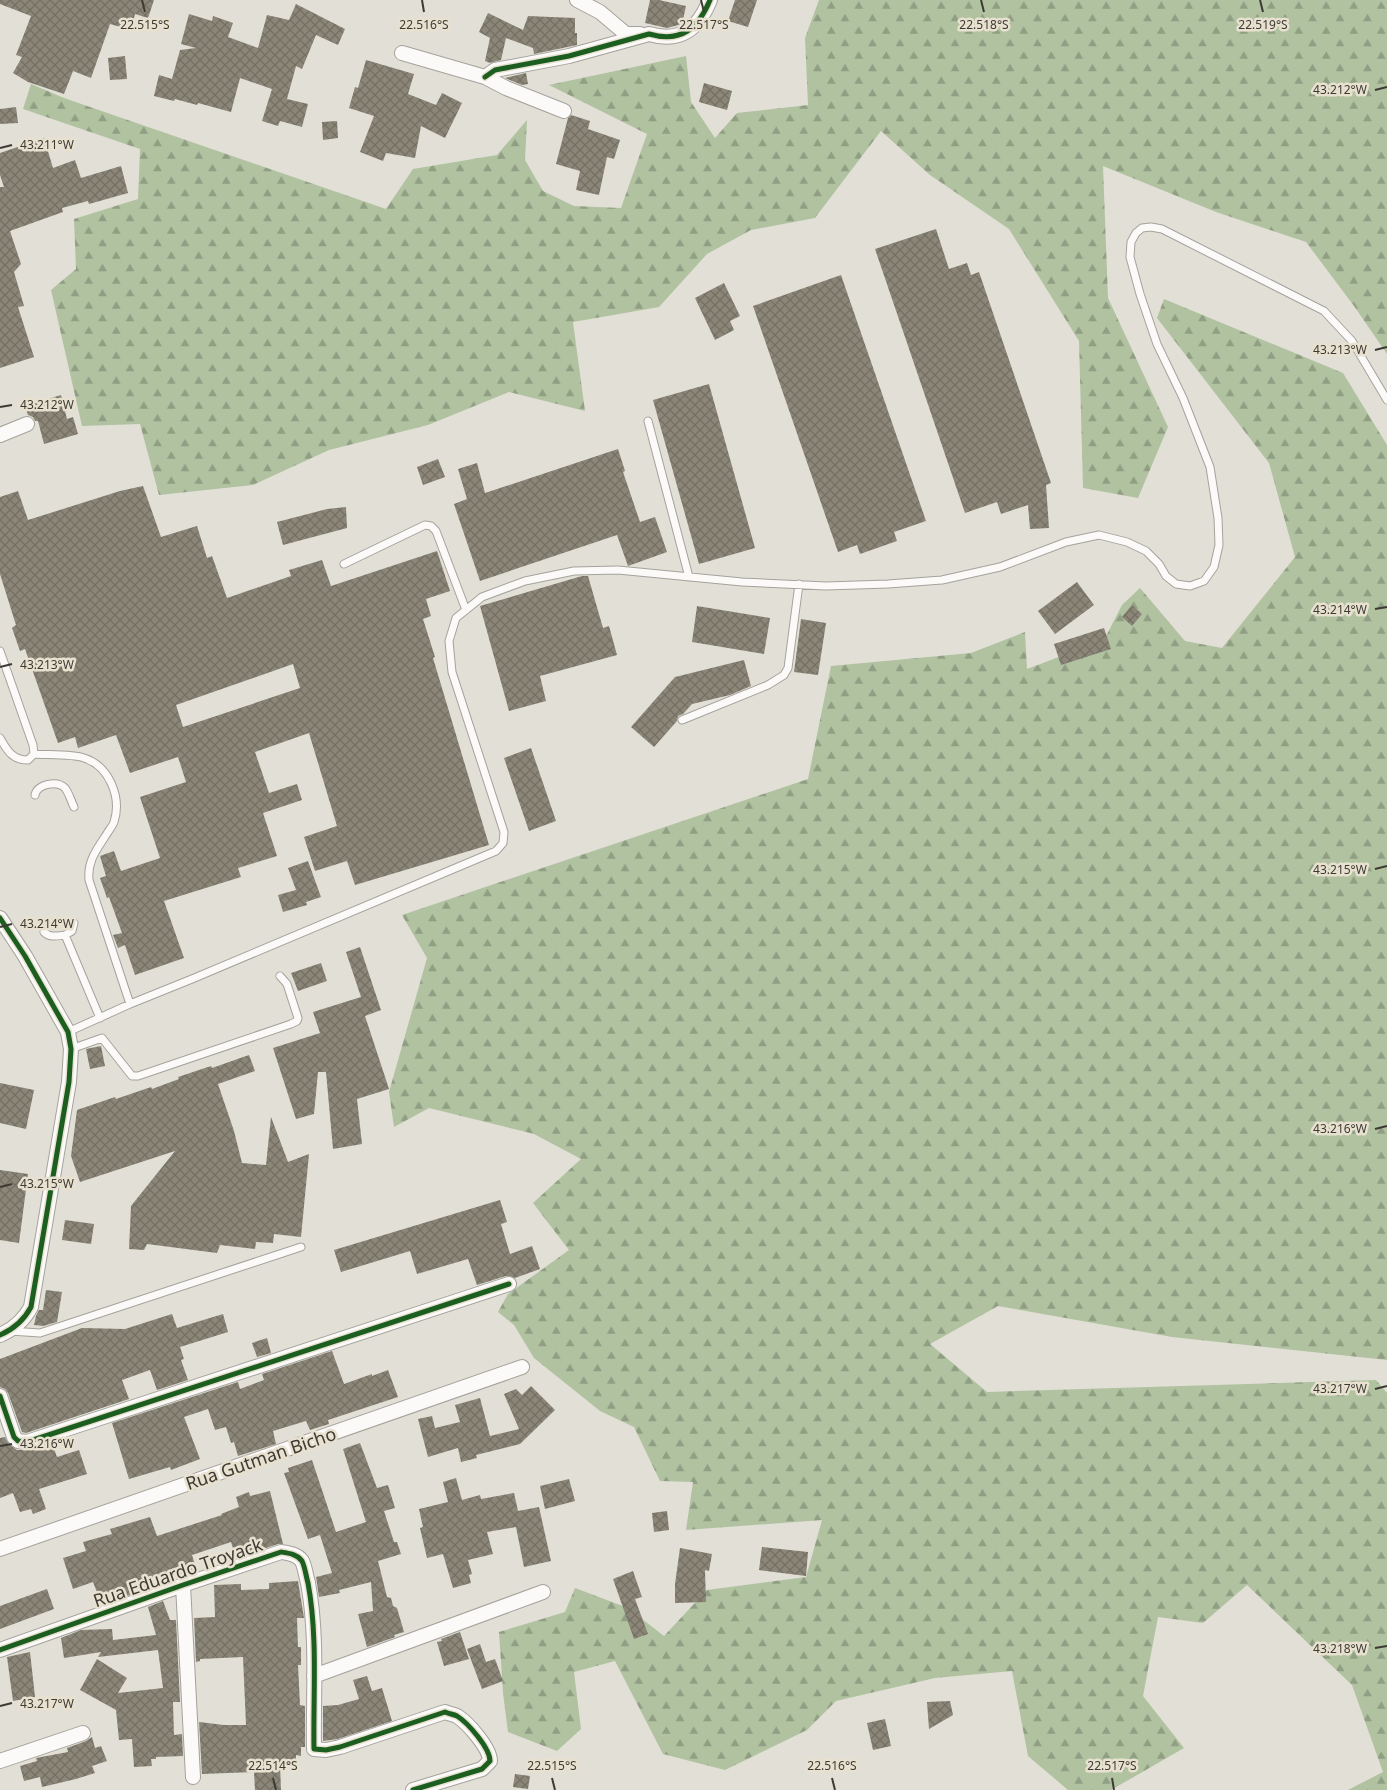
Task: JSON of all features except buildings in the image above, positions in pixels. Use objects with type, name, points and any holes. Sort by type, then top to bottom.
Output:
[{"type":"street","points":[[577,0],[600,12],[626,34],[649,34],[656,36],[675,36],[688,31],[697,24],[710,0]]},
{"type":"street","points":[[485,77],[495,70],[569,56],[649,34]]},
{"type":"street","points":[[402,53],[485,77],[506,88],[564,110]]},
{"type":"street","points":[[0,435],[27,424]]},
{"type":"street","points":[[0,918],[25,956],[68,1032],[71,1049],[69,1082],[31,1307],[26,1316],[5,1333]]},
{"type":"street","points":[[0,1396],[14,1437],[18,1441],[28,1442],[509,1284]]},
{"type":"street","name":"Rua Gutman Bicho","points":[[0,1549],[522,1367]]},
{"type":"street","name":"Rua Eduardo Troyack","points":[[0,1650],[183,1584],[281,1552],[290,1554],[298,1557],[302,1562],[310,1598],[314,1676],[314,1749],[326,1750],[340,1747],[445,1712],[457,1716],[479,1738],[490,1755],[490,1761],[482,1769],[413,1790]]},
{"type":"street","points":[[183,1584],[193,1777]]},
{"type":"street","points":[[314,1676],[542,1592]]},
{"type":"street","points":[[0,1761],[83,1734]]},
{"type":"lane","points":[[68,1032],[130,1004],[192,980],[496,851],[503,842],[504,832],[452,672],[449,641],[456,618],[482,597],[517,584],[574,571],[618,570],[689,577],[826,586],[942,580],[1000,567],[1066,542],[1099,535],[1126,542],[1146,551],[1159,564],[1166,576],[1176,584],[1190,586],[1204,581],[1214,567],[1220,545],[1210,467],[1183,398],[1157,344],[1140,294],[1130,257],[1131,242],[1136,233],[1142,228],[1162,229],[1324,311],[1352,342],[1387,400]]},
{"type":"lane","points":[[648,421],[689,577]]},
{"type":"lane","points":[[344,564],[424,525],[432,526],[436,531],[466,610]]},
{"type":"lane","points":[[682,720],[768,685],[784,675],[788,668],[799,584]]},
{"type":"lane","points":[[0,651],[33,745],[34,754]]},
{"type":"lane","points":[[0,738],[6,749],[18,760],[28,760],[34,754],[84,758],[99,766],[110,780],[116,799],[114,822],[90,861],[88,875],[130,1004]]},
{"type":"lane","points":[[35,796],[36,790],[39,787],[54,784],[61,785],[67,790],[74,807]]},
{"type":"lane","points":[[44,932],[48,936],[65,935],[72,931],[74,923]]},
{"type":"lane","points":[[65,935],[100,1018]]},
{"type":"lane","points":[[71,1049],[102,1038],[132,1076],[136,1077],[297,1022],[298,1018],[287,984],[280,976]]},
{"type":"lane","points":[[5,1333],[40,1333],[301,1246]]},
{"type":"green space","points":[[819,0],[1387,0],[1387,354],[1306,242],[1216,212],[1103,166],[1108,298],[1168,427],[1138,498],[1083,488],[1079,341],[1009,229],[930,175],[881,131],[815,218],[751,230],[707,254],[659,307],[573,322],[585,411],[509,392],[428,425],[329,450],[253,485],[159,495],[140,424],[82,426],[51,290],[76,269],[74,219],[138,199],[140,149],[23,109],[31,84],[64,98],[386,209],[413,169],[497,155],[527,120],[525,160],[543,191],[574,206],[621,208],[647,134],[549,85],[686,56],[691,102],[715,138],[737,113],[808,105],[805,38]]},
{"type":"green space","points":[[1164,299],[1343,373],[1387,445],[1387,1360],[1172,1337],[998,1306],[930,1344],[987,1392],[1376,1380],[1387,1393],[1387,1790],[1348,1790],[1383,1772],[1352,1685],[1247,1585],[1203,1623],[1158,1617],[1143,1696],[1184,1748],[1111,1790],[1068,1790],[1028,1756],[1012,1671],[935,1678],[836,1701],[807,1730],[725,1770],[663,1754],[615,1661],[574,1672],[581,1729],[557,1751],[508,1732],[499,1632],[565,1612],[575,1588],[628,1608],[664,1636],[707,1590],[806,1577],[822,1520],[686,1530],[693,1482],[660,1481],[634,1427],[600,1411],[534,1358],[514,1325],[498,1312],[508,1294],[569,1250],[533,1203],[581,1159],[534,1134],[429,1108],[394,1127],[389,1092],[427,958],[402,915],[808,779],[831,666],[971,653],[1025,632],[1027,669],[1104,640],[1122,605],[1140,588],[1185,641],[1222,648],[1295,557],[1269,463],[1157,318]]},
{"type":"cycle path","points":[[485,77],[495,70],[569,56],[649,34],[670,37],[679,35],[694,26],[710,0]]},
{"type":"cycle path","points":[[0,918],[25,956],[68,1032],[71,1049],[69,1082],[31,1307],[18,1324],[0,1335]]},
{"type":"cycle path","points":[[0,1396],[14,1437],[18,1441],[27,1442],[509,1284]]},
{"type":"cycle path","points":[[0,1650],[281,1552],[292,1554],[303,1563],[311,1603],[314,1645],[314,1749],[326,1750],[340,1747],[445,1712],[462,1719],[478,1736],[486,1749],[490,1761],[482,1769],[413,1790]]}]
